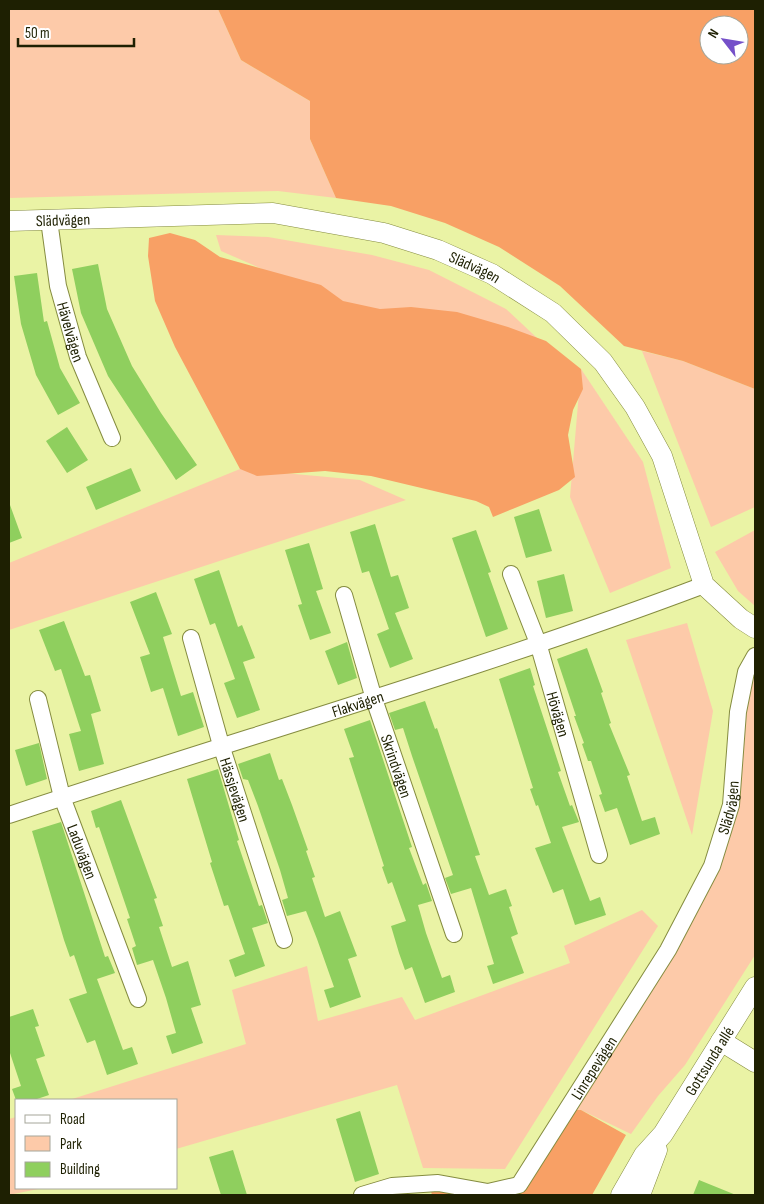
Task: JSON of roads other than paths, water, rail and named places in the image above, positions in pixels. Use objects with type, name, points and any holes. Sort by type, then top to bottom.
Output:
[{"type":"street","name":"Slädvägen","points":[[9,221],[273,213],[384,233],[438,250],[492,274],[553,313],[602,362],[635,407],[662,456],[704,585],[741,619],[755,628]]},
{"type":"street","name":"Hävelvägen","points":[[49,220],[58,286],[78,357],[112,438]]},
{"type":"street","name":"Hövägen","points":[[511,574],[538,643],[599,855]]},
{"type":"street","name":"Flakvägen","points":[[9,815],[221,745],[374,699],[704,585]]},
{"type":"street","name":"Skrindvägen","points":[[344,595],[374,699],[454,934]]},
{"type":"street","name":"Hässjevägen","points":[[190,638],[221,745],[284,940]]},
{"type":"street","name":"Slädvägen","points":[[668,950],[712,866],[731,805],[738,712],[746,672],[755,656]]},
{"type":"street","name":"Laduvägen","points":[[38,699],[62,797],[138,999]]},
{"type":"street","name":"Linrepevägen","points":[[362,1195],[392,1186],[438,1183],[488,1192],[522,1190],[668,950]]},
{"type":"street","name":"Gottsunda allé","points":[[622,1195],[644,1155],[663,1134],[755,986]]},
{"type":"street","points":[[721,1042],[755,1062]]},
{"type":"street","name":"Gottsunda allé","points":[[640,1195],[663,1134]]}]
